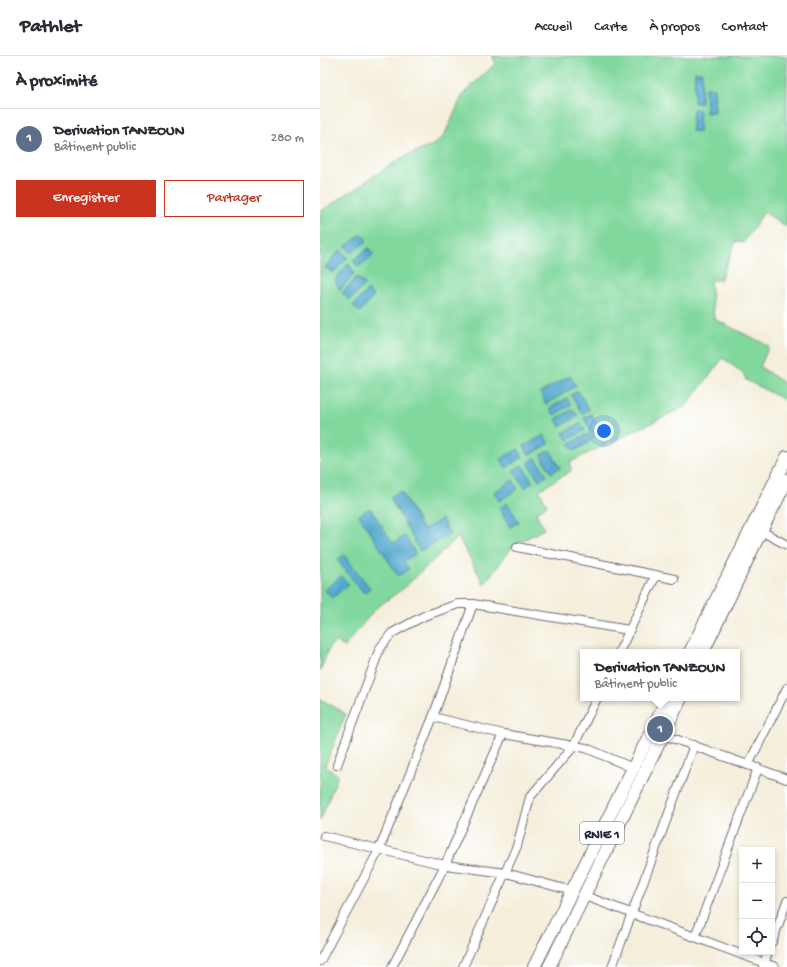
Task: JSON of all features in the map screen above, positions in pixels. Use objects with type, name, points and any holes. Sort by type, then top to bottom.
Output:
[{"type":"highway","points":[[691,649],[787,457]]},
{"type":"highway","points":[[704,649],[787,480]]},
{"type":"highway","name":"RNIE 1","points":[[534,967],[667,701]]},
{"type":"highway","name":"RNIE 1","points":[[549,967],[680,701]]},
{"type":"street","points":[[761,531],[787,545]]},
{"type":"street","points":[[517,547],[674,579]]},
{"type":"street","points":[[620,649],[656,575]]},
{"type":"street","points":[[337,765],[380,648],[392,633],[424,616],[458,604],[473,604],[629,630]]},
{"type":"street","points":[[320,961],[379,850],[433,716],[473,604]]},
{"type":"street","points":[[748,765],[787,688]]},
{"type":"street","points":[[463,967],[517,846],[530,797],[573,747],[596,701]]},
{"type":"street","points":[[433,716],[503,734],[596,751],[633,768]]},
{"type":"street","points":[[652,731],[787,779]]},
{"type":"street","points":[[392,967],[445,865],[503,734]]},
{"type":"street","points":[[612,967],[694,745]]},
{"type":"street","points":[[695,937],[758,768]]},
{"type":"street","points":[[324,836],[445,865],[506,873],[572,891]]},
{"type":"street","points":[[585,896],[695,937],[764,965],[775,967]]},
{"type":"street","points":[[775,934],[787,901]]},
{"type":"street","points":[[764,965],[767,955]]},
{"type":"green space","points":[[492,56],[787,56],[787,227],[764,212],[743,243],[736,241],[720,280],[710,280],[714,319],[769,346],[760,367],[787,385],[787,401],[746,380],[744,374],[723,358],[686,406],[570,462],[571,471],[539,490],[547,505],[536,513],[544,529],[514,545],[484,584],[458,537],[405,587],[375,609],[344,647],[335,641],[329,648],[320,671],[320,212],[401,158],[433,145],[444,136],[463,94],[496,63]]},
{"type":"green space","points":[[320,699],[346,714],[325,766],[338,775],[320,821]]},
{"type":"water","points":[[695,72],[702,72],[701,103],[694,103]]},
{"type":"water","points":[[705,88],[714,88],[715,112],[706,113]]},
{"type":"water","points":[[693,109],[700,110],[699,132],[691,131]]},
{"type":"water","points":[[362,234],[367,241],[351,253],[346,246]]},
{"type":"water","points":[[369,248],[374,255],[358,267],[353,260]]},
{"type":"water","points":[[340,250],[348,257],[333,273],[325,267]]},
{"type":"water","points":[[349,263],[354,274],[340,290],[335,280]]},
{"type":"water","points":[[357,277],[365,284],[350,300],[342,293]]},
{"type":"water","points":[[368,290],[374,296],[360,312],[353,306]]},
{"type":"water","points":[[570,376],[576,386],[546,404],[540,393]]},
{"type":"water","points":[[578,391],[589,409],[582,414],[571,395]]},
{"type":"water","points":[[567,398],[571,405],[554,415],[550,408]]},
{"type":"water","points":[[573,409],[578,416],[560,427],[556,419]]},
{"type":"water","points":[[591,414],[602,433],[594,437],[584,418]]},
{"type":"water","points":[[581,423],[585,430],[568,440],[563,433]]},
{"type":"water","points":[[587,434],[591,441],[574,451],[569,444]]},
{"type":"water","points":[[544,435],[549,444],[529,455],[524,446]]},
{"type":"water","points":[[518,449],[523,457],[506,468],[501,459]]},
{"type":"water","points":[[550,450],[560,468],[551,473],[541,455]]},
{"type":"water","points":[[536,458],[547,476],[539,480],[528,463]]},
{"type":"water","points":[[522,465],[533,482],[525,488],[513,470]]},
{"type":"water","points":[[513,480],[518,489],[499,501],[494,492]]},
{"type":"water","points":[[401,491],[423,530],[442,519],[450,534],[420,551],[390,497]]},
{"type":"water","points":[[507,503],[519,522],[510,527],[499,508]]},
{"type":"water","points":[[370,508],[393,543],[405,536],[416,554],[404,561],[409,569],[398,576],[359,515]]},
{"type":"water","points":[[344,555],[370,588],[364,593],[337,560]]},
{"type":"water","points":[[341,576],[349,584],[332,598],[325,590]]},
{"type":"place","name":"Derivation TANZOUN","points":[[660,729]]}]
